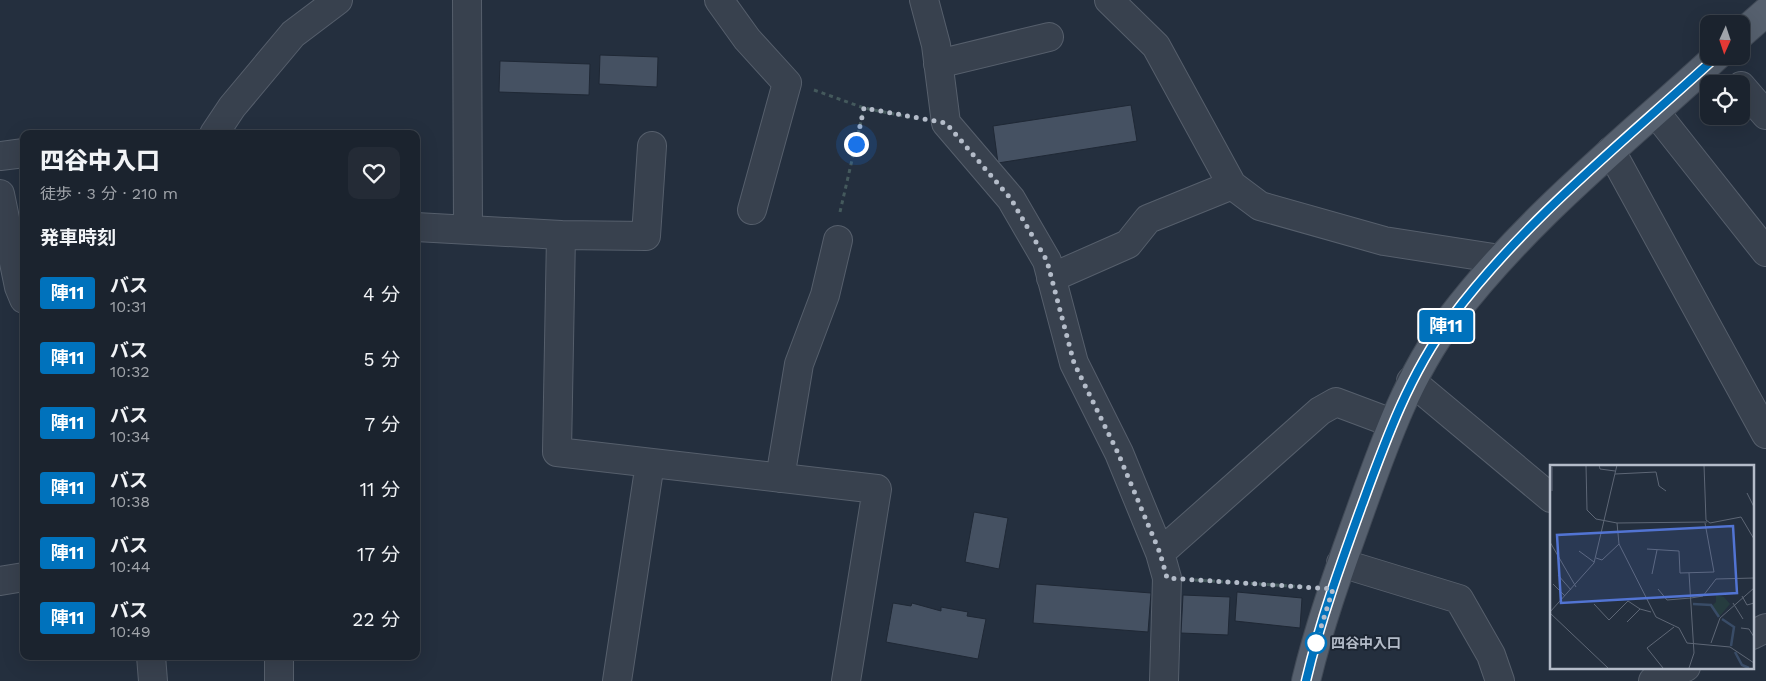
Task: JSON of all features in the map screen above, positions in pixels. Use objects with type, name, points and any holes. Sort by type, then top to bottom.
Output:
[{"type":"main road","points":[[1750,26],[1766,12]]},
{"type":"main road","points":[[1306,681],[1341,563],[1392,423],[1411,381],[1450,319],[1500,259],[1611,151],[1708,65]]},
{"type":"street","points":[[217,130],[232,107],[293,34],[338,0]]},
{"type":"street","points":[[467,0],[468,228]]},
{"type":"street","points":[[719,0],[747,39],[787,83],[752,210]]},
{"type":"street","points":[[924,0],[938,64],[946,123],[1011,199],[1047,261],[1074,363],[1118,453],[1163,566],[1164,681]]},
{"type":"street","points":[[1109,0],[1156,46],[1232,185],[1260,206],[1384,241],[1500,259]]},
{"type":"street","points":[[938,64],[1050,37]]},
{"type":"street","points":[[1724,65],[1732,75]]},
{"type":"street","points":[[1750,97],[1766,115]]},
{"type":"street","points":[[1656,112],[1766,252]]},
{"type":"street","points":[[420,228],[468,228],[561,235],[646,236],[652,146]]},
{"type":"street","points":[[1611,151],[1766,434]]},
{"type":"street","points":[[0,156],[20,154]]},
{"type":"street","points":[[1051,278],[1128,244],[1148,220],[1232,185]]},
{"type":"street","points":[[0,194],[20,282]]},
{"type":"street","points":[[561,235],[557,452],[877,489],[846,681]]},
{"type":"street","points":[[780,478],[799,364],[826,295],[838,240]]},
{"type":"street","points":[[1411,381],[1550,497]]},
{"type":"street","points":[[1163,566],[1320,412],[1336,402],[1392,423]]},
{"type":"street","points":[[617,681],[650,463]]},
{"type":"street","points":[[1341,563],[1459,599],[1491,655],[1500,681]]},
{"type":"street","points":[[0,581],[20,578]]},
{"type":"street","points":[[1754,634],[1766,628]]},
{"type":"street","points":[[151,660],[153,681]]},
{"type":"street","points":[[279,660],[279,681]]},
{"type":"street","points":[[1653,681],[1684,668]]},
{"type":"path","points":[[787,83],[797,83],[864,108],[946,123]]},
{"type":"path","points":[[838,240],[835,233],[864,108]]},
{"type":"path","points":[[1163,566],[1333,589]]},
{"type":"building","points":[[600,55],[658,57],[657,87],[599,84]]},
{"type":"building","points":[[500,61],[590,64],[589,95],[499,92]]},
{"type":"building","points":[[1131,105],[1137,141],[998,163],[993,126]]},
{"type":"building","points":[[974,512],[1008,518],[999,569],[965,562]]},
{"type":"building","points":[[1036,584],[1151,593],[1148,632],[1033,623]]},
{"type":"building","points":[[1237,592],[1302,598],[1300,628],[1235,621]]},
{"type":"building","points":[[1183,595],[1230,597],[1228,635],[1181,633]]},
{"type":"building","points":[[893,603],[911,606],[912,603],[941,611],[941,607],[968,612],[967,616],[986,619],[978,659],[886,642]]},
{"type":"bus line","name":"陣11","points":[[1306,681],[1313,652],[1341,563],[1392,423],[1411,381],[1450,319],[1500,259],[1611,151],[1707,65]]},
{"type":"place","name":"四谷中入口","points":[[1316,643]]},
{"type":"route","points":[[856,144],[864,108],[946,123],[1011,199],[1047,261],[1074,363],[1118,453],[1160,553],[1167,578],[1333,589],[1316,643]]}]
